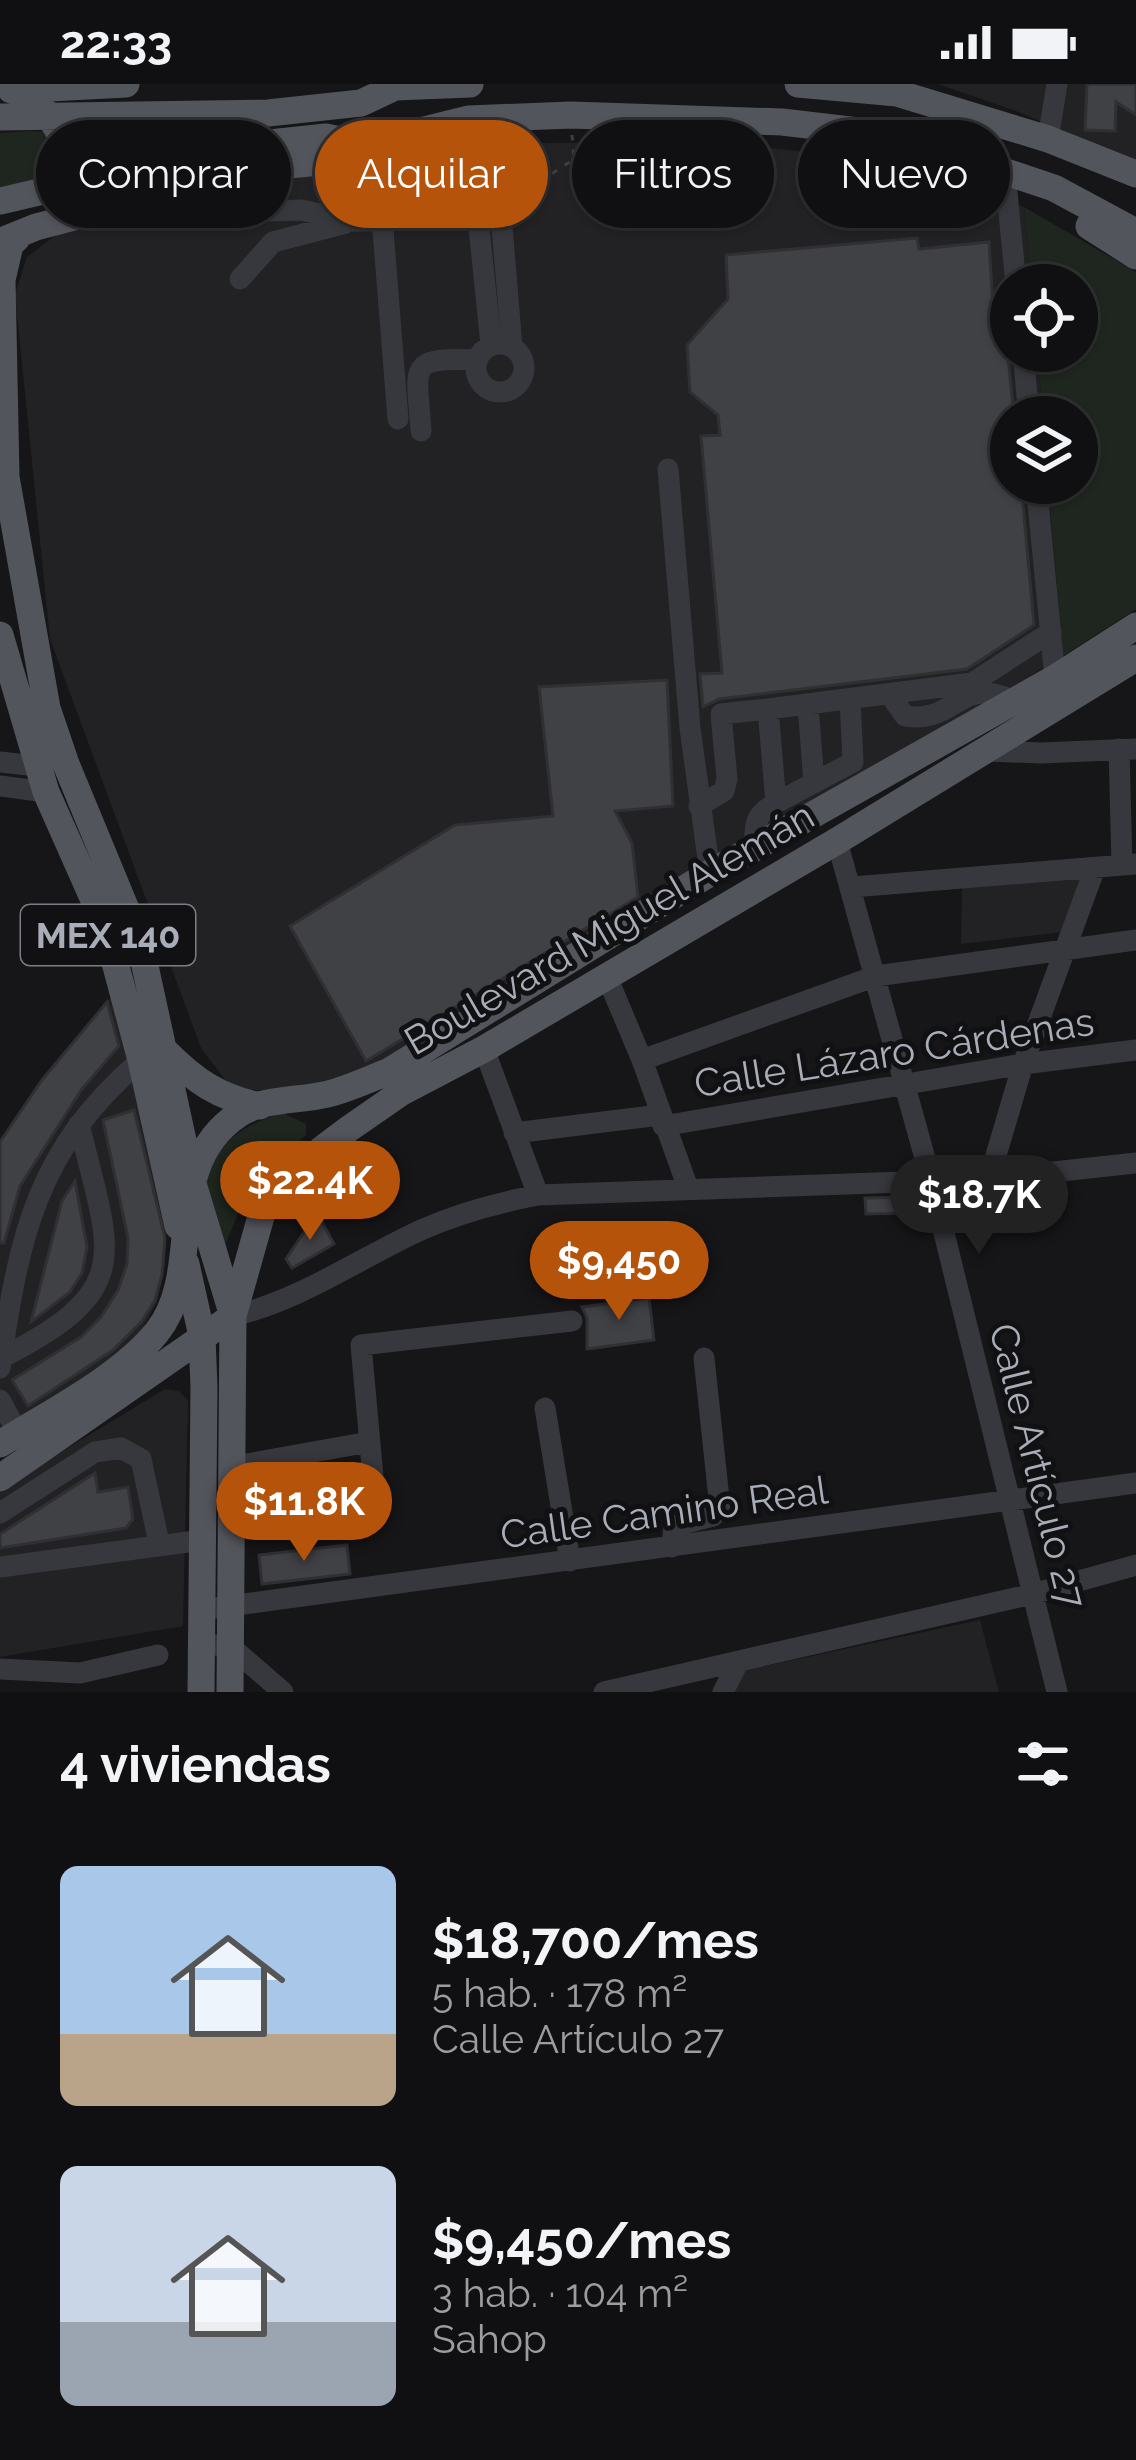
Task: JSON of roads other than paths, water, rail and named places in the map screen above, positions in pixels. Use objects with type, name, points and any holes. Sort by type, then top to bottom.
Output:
[{"type":"main road","points":[[26,229],[67,173],[67,152],[50,114],[16,90],[126,84]]},
{"type":"main road","points":[[0,117],[268,113],[361,104],[388,86],[470,84]]},
{"type":"main road","points":[[798,84],[897,88],[1136,174]]},
{"type":"main road","points":[[471,120],[571,115],[798,124]]},
{"type":"main road","points":[[0,201],[232,147],[315,138]]},
{"type":"main road","points":[[26,229],[267,167],[315,162]]},
{"type":"main road","points":[[1010,174],[1054,188],[1136,232]]},
{"type":"main road","points":[[1054,188],[1081,221],[1136,256]]},
{"type":"main road","name":"MEX 140","points":[[26,229],[10,245],[2,280],[1,380],[9,512],[47,708],[140,943],[182,1247],[202,1336],[201,1692]]},
{"type":"main road","name":"Boulevard Miguel Alemán","points":[[16,1445],[130,1358],[159,1330],[175,1295],[191,1177],[214,1138],[239,1114],[331,1094],[388,1072],[710,873],[1055,678],[1136,626]]},
{"type":"main road","points":[[2,644],[35,645]]},
{"type":"main road","name":"MEX 140","points":[[2,644],[41,779],[105,925],[153,1055]]},
{"type":"main road","name":"Boulevard Miguel Alemán","points":[[233,1316],[262,1213],[322,1149],[402,1092],[607,977],[1136,658]]},
{"type":"main road","points":[[153,1055],[224,1098],[260,1106]]},
{"type":"main road","name":"MEX 140","points":[[161,1090],[233,1316],[230,1692]]},
{"type":"main road","points":[[297,1100],[317,1121],[322,1149]]},
{"type":"main road","points":[[142,1383],[233,1316]]},
{"type":"main road","points":[[0,1478],[16,1445],[142,1383],[165,1377],[182,1379],[204,1404]]},
{"type":"street","points":[[1048,140],[1058,84]]},
{"type":"street","points":[[421,431],[418,374],[423,364],[432,358],[494,351],[480,118]]},
{"type":"street","points":[[1010,223],[1014,264]]},
{"type":"street","points":[[239,279],[273,242],[326,228]]},
{"type":"street","points":[[381,228],[398,418]]},
{"type":"street","points":[[668,469],[699,806],[710,873]]},
{"type":"street","points":[[1038,504],[1055,678]]},
{"type":"street","points":[[699,806],[724,790],[727,779],[721,714],[972,682],[1051,632]]},
{"type":"street","points":[[890,695],[905,716],[926,719],[976,694],[988,692],[1015,700]]},
{"type":"street","points":[[755,847],[754,823],[761,811],[854,761],[850,700]]},
{"type":"street","points":[[808,705],[814,783]]},
{"type":"street","points":[[768,709],[776,803]]},
{"type":"street","points":[[852,886],[1129,864],[1128,749],[988,751]]},
{"type":"street","points":[[0,762],[41,779]]},
{"type":"street","points":[[0,786],[41,779]]},
{"type":"street","name":"Calle Artículo 27","points":[[837,841],[931,1180],[1057,1692]]},
{"type":"street","points":[[989,1179],[1023,1064],[1095,868]]},
{"type":"street","points":[[642,1060],[876,976],[1136,940]]},
{"type":"street","points":[[607,977],[688,1188]]},
{"type":"street","points":[[484,1049],[538,1195]]},
{"type":"street","name":"Calle Lázaro Cárdenas","points":[[514,1133],[662,1120],[1136,1050]]},
{"type":"street","points":[[0,1368],[18,1259],[44,1178],[104,1092],[153,1055]]},
{"type":"street","points":[[2,1358],[51,1333],[81,1306],[103,1275],[106,1241],[79,1124]]},
{"type":"street","points":[[233,1316],[273,1306],[419,1231],[476,1208],[538,1195],[989,1179],[1136,1163]]},
{"type":"street","points":[[375,1499],[362,1345],[572,1321]]},
{"type":"street","points":[[672,1547],[674,1526],[713,1516],[720,1508],[704,1358]]},
{"type":"street","points":[[0,1400],[16,1445]]},
{"type":"street","points":[[545,1408],[570,1561]]},
{"type":"street","points":[[230,1467],[369,1442]]},
{"type":"street","points":[[0,1513],[95,1452],[121,1448],[141,1459],[159,1543]]},
{"type":"street","name":"Calle Camino Real","points":[[202,1608],[1136,1483]]},
{"type":"street","points":[[0,1568],[203,1540]]},
{"type":"street","points":[[604,1692],[1032,1594],[1136,1565]]},
{"type":"street","points":[[201,1643],[230,1647],[283,1692]]},
{"type":"street","points":[[0,1669],[80,1672],[158,1655]]},
{"type":"street","points":[[723,1692],[739,1661]]}]
